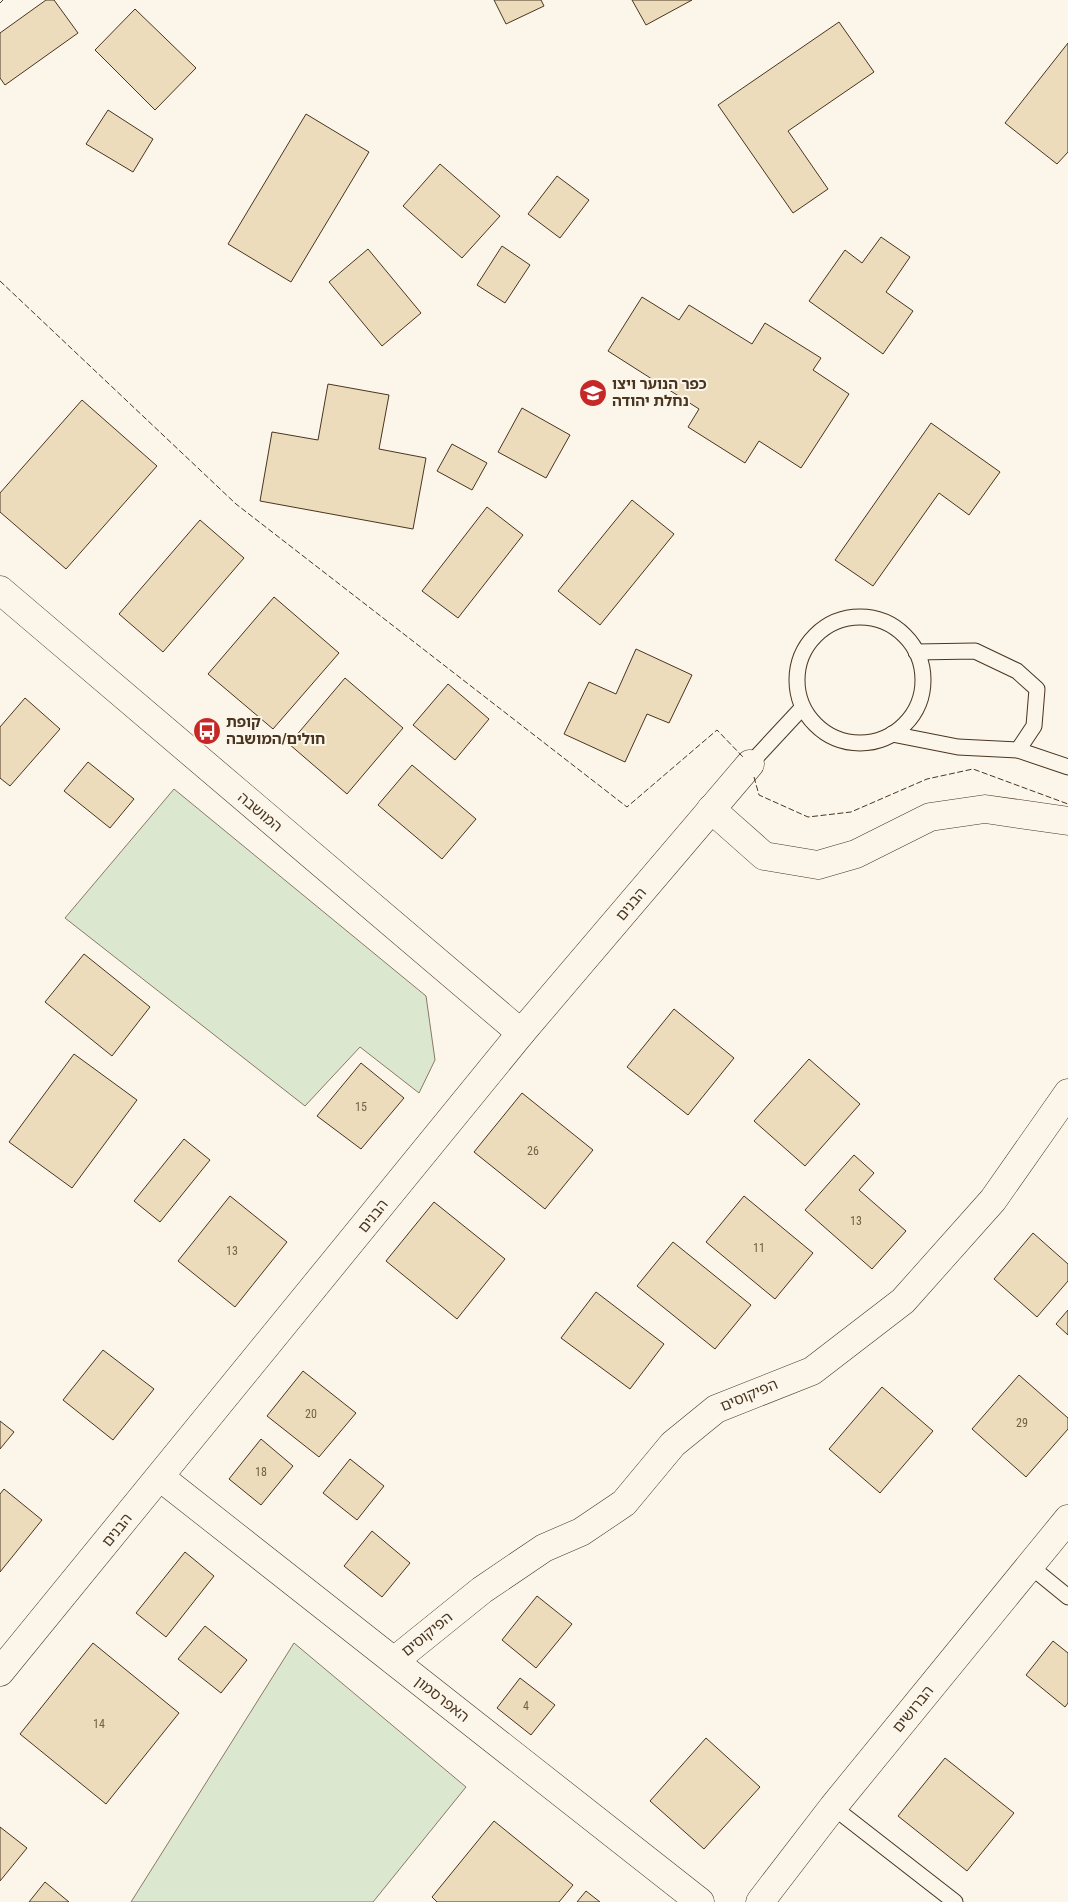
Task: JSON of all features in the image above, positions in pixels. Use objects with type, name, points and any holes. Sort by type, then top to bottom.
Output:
[{"type":"street","name":"המושבה","points":[[0,590],[521,1033]]},
{"type":"street","name":"הבנים","points":[[0,1672],[521,1033],[750,764]]},
{"type":"street","points":[[712,809],[764,856],[818,865],[856,854],[930,817],[985,809],[1068,821]]},
{"type":"street","name":"הפיקוסים","points":[[394,1661],[482,1590],[544,1548],[581,1532],[624,1503],[673,1444],[716,1408],[812,1371],[903,1301],[993,1200],[1068,1093]]},
{"type":"street","name":"האפרסמון","points":[[160,1477],[700,1902]]},
{"type":"street","name":"הברושים","points":[[760,1902],[833,1807],[1068,1519]]},
{"type":"lane","points":[[857,616],[878,619],[896,628],[911,643],[916,652],[921,662],[923,682],[919,703],[908,721],[892,734],[873,742],[852,743],[831,737],[815,725],[802,708],[797,688],[797,667],[805,647],[818,631],[836,621],[857,616]]},
{"type":"lane","points":[[916,652],[975,651],[1017,671],[1037,689],[1034,726],[1018,750]]},
{"type":"lane","points":[[750,764],[802,708]]},
{"type":"lane","points":[[892,734],[958,747],[1018,750],[1068,767]]},
{"type":"lane","points":[[1030,1566],[1068,1597]]},
{"type":"lane","points":[[833,1807],[955,1902]]},
{"type":"green space","points":[[174,789],[426,996],[435,1060],[419,1093],[360,1047],[305,1106],[65,918]]},
{"type":"green space","points":[[294,1643],[466,1787],[373,1902],[131,1902]]},
{"type":"building","points":[[46,0],[54,0],[78,33],[5,85],[0,78],[0,33]]},
{"type":"building","points":[[494,0],[541,0],[544,6],[506,24]]},
{"type":"building","points":[[632,0],[692,0],[646,25]]},
{"type":"building","points":[[135,9],[196,68],[155,110],[95,50]]},
{"type":"building","points":[[839,22],[874,72],[788,131],[828,189],[793,213],[718,105]]},
{"type":"building","points":[[1068,43],[1068,152],[1057,164],[1005,123]]},
{"type":"building","points":[[108,110],[153,139],[133,172],[86,144]]},
{"type":"building","points":[[306,114],[369,152],[291,282],[228,244]]},
{"type":"building","points":[[440,164],[500,216],[462,258],[403,206]]},
{"type":"building","points":[[557,176],[589,200],[560,238],[528,214]]},
{"type":"building","points":[[881,237],[910,257],[886,292],[913,311],[883,354],[809,301],[845,250],[862,263]]},
{"type":"building","points":[[502,246],[530,265],[505,303],[477,285]]},
{"type":"building","points":[[368,249],[421,313],[382,346],[329,282]]},
{"type":"building","points":[[642,297],[679,320],[689,305],[752,344],[765,323],[821,358],[813,370],[849,394],[801,468],[759,441],[745,463],[688,427],[699,409],[608,351]]},
{"type":"building","points":[[328,384],[389,395],[379,449],[426,458],[413,529],[260,501],[272,432],[318,440]]},
{"type":"building","points":[[82,400],[157,466],[66,569],[0,512],[0,493]]},
{"type":"building","points":[[522,408],[570,435],[546,478],[498,452]]},
{"type":"building","points":[[931,423],[1000,472],[969,515],[939,493],[873,586],[835,560]]},
{"type":"building","points":[[452,444],[487,463],[472,490],[437,471]]},
{"type":"building","points":[[632,500],[674,534],[600,625],[558,591]]},
{"type":"building","points":[[487,507],[523,535],[458,618],[422,591]]},
{"type":"building","points":[[200,520],[244,558],[163,652],[119,614]]},
{"type":"building","points":[[274,597],[339,653],[273,729],[208,674]]},
{"type":"building","points":[[636,649],[692,675],[669,723],[647,714],[625,762],[564,734],[589,682],[616,694]]},
{"type":"building","points":[[345,678],[403,728],[347,794],[289,744]]},
{"type":"building","points":[[448,684],[489,719],[455,760],[413,725]]},
{"type":"building","points":[[25,698],[60,729],[10,786],[0,778],[0,727]]},
{"type":"building","points":[[88,762],[134,799],[110,828],[64,791]]},
{"type":"building","points":[[412,765],[476,819],[442,859],[378,805]]},
{"type":"building","points":[[84,954],[150,1007],[112,1056],[45,1002]]},
{"type":"building","points":[[674,1009],[734,1058],[688,1115],[627,1067]]},
{"type":"building","points":[[74,1054],[137,1100],[72,1188],[9,1142]]},
{"type":"building","points":[[809,1059],[860,1104],[805,1166],[754,1121]]},
{"type":"building","points":[[361,1063],[404,1098],[361,1149],[317,1116]]},
{"type":"building","points":[[522,1093],[593,1150],[545,1209],[474,1152]]},
{"type":"building","points":[[184,1139],[210,1160],[160,1222],[134,1201]]},
{"type":"building","points":[[854,1155],[874,1173],[859,1190],[906,1231],[872,1269],[805,1210]]},
{"type":"building","points":[[230,1196],[287,1242],[235,1307],[178,1261]]},
{"type":"building","points":[[744,1196],[813,1253],[775,1299],[706,1242]]},
{"type":"building","points":[[434,1202],[505,1259],[457,1319],[386,1261]]},
{"type":"building","points":[[1033,1233],[1068,1264],[1068,1281],[1037,1317],[994,1279]]},
{"type":"building","points":[[673,1242],[751,1305],[715,1349],[637,1286]]},
{"type":"building","points":[[596,1292],[664,1344],[630,1389],[561,1338]]},
{"type":"building","points":[[1068,1310],[1068,1335],[1056,1324]]},
{"type":"building","points":[[103,1350],[154,1389],[113,1440],[63,1400]]},
{"type":"building","points":[[303,1371],[356,1413],[319,1457],[267,1416]]},
{"type":"building","points":[[1019,1375],[1068,1418],[1068,1429],[1026,1477],[972,1429]]},
{"type":"building","points":[[882,1387],[933,1431],[880,1493],[829,1449]]},
{"type":"building","points":[[0,1421],[14,1432],[0,1449]]},
{"type":"building","points":[[261,1439],[293,1466],[261,1505],[229,1479]]},
{"type":"building","points":[[350,1459],[384,1486],[357,1520],[323,1493]]},
{"type":"building","points":[[4,1489],[42,1520],[0,1572],[0,1494]]},
{"type":"building","points":[[372,1531],[410,1563],[382,1597],[344,1566]]},
{"type":"building","points":[[185,1552],[214,1576],[166,1637],[136,1613]]},
{"type":"building","points":[[537,1596],[572,1624],[536,1668],[502,1640]]},
{"type":"building","points":[[205,1626],[247,1660],[221,1693],[178,1659]]},
{"type":"building","points":[[1053,1641],[1068,1653],[1068,1703],[1065,1707],[1026,1675]]},
{"type":"building","points":[[93,1643],[179,1713],[106,1804],[20,1734]]},
{"type":"building","points":[[520,1678],[555,1705],[531,1735],[497,1708]]},
{"type":"building","points":[[706,1738],[760,1787],[704,1849],[650,1801]]},
{"type":"building","points":[[945,1758],[1014,1813],[967,1871],[898,1816]]},
{"type":"building","points":[[494,1821],[573,1885],[559,1902],[437,1902],[432,1897]]},
{"type":"building","points":[[0,1827],[27,1848],[0,1881]]},
{"type":"building","points":[[45,1882],[69,1902],[29,1902]]},
{"type":"building","points":[[586,1891],[600,1902],[577,1902]]},
{"type":"fence","points":[[0,3],[3,0]]},
{"type":"fence","points":[[0,281],[236,504],[627,807],[717,730],[743,757]]},
{"type":"fence","points":[[754,777],[759,795],[808,817],[851,812],[927,779],[973,769],[1068,804]]},
{"type":"place","name":"כפר הנוער ויצו נחלת יהודה","points":[[593,393]]},
{"type":"place","name":"קופת חולים/המושבה","points":[[207,731]]}]
